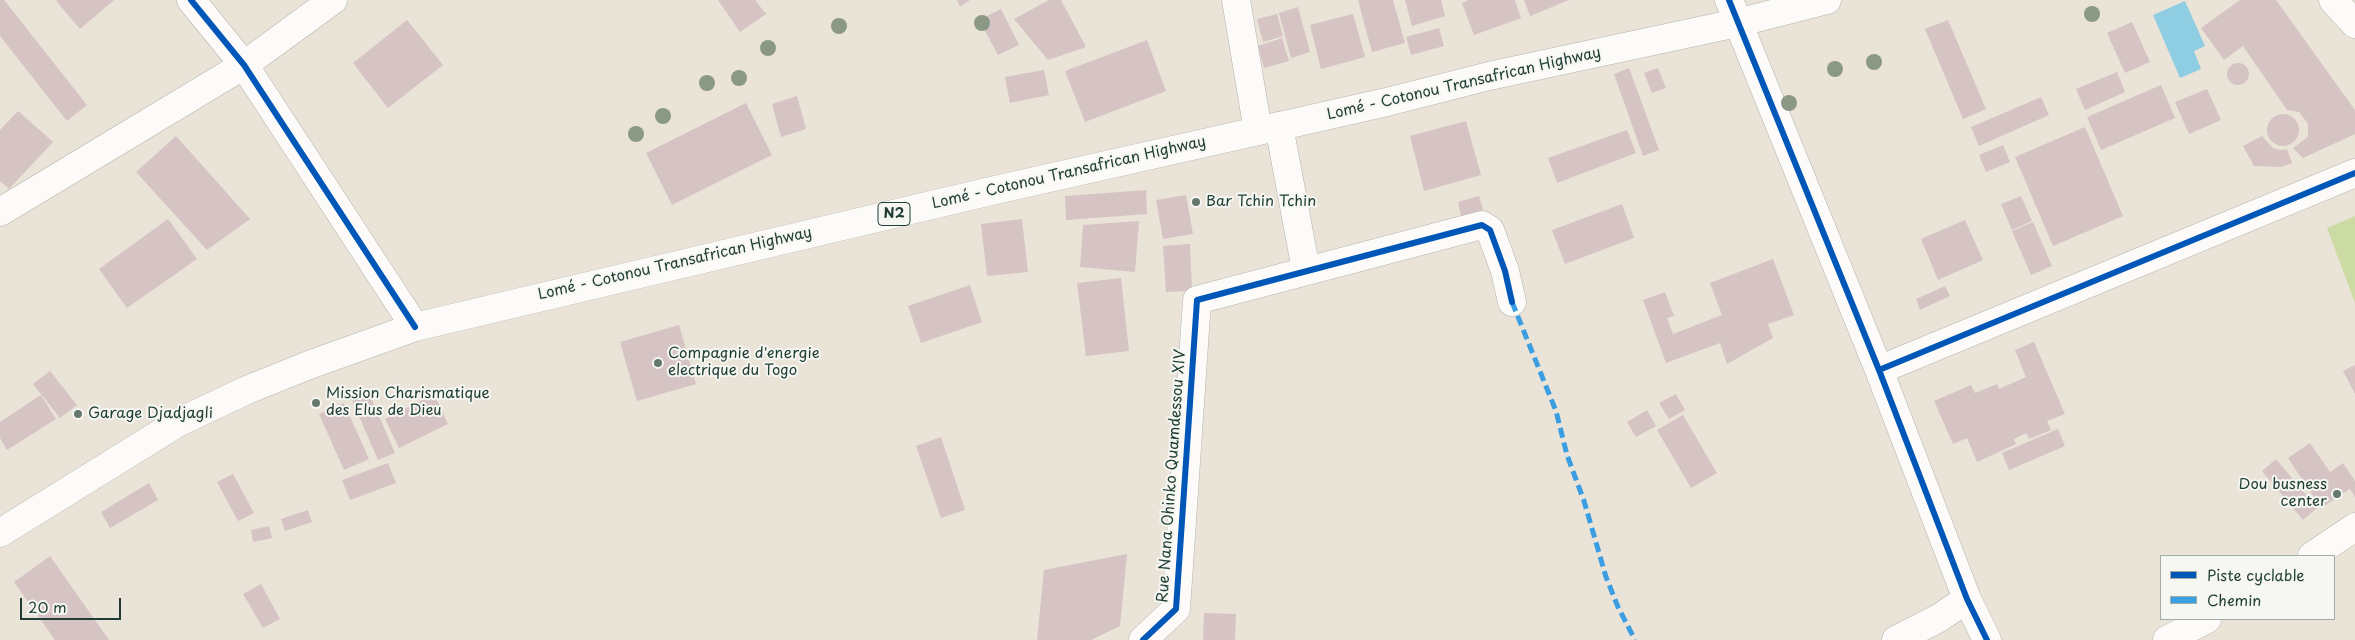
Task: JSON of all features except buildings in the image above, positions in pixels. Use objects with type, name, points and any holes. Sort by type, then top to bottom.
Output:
[{"type":"main road","points":[[191,0],[244,64],[415,326]]},
{"type":"main road","points":[[0,212],[244,64],[333,0]]},
{"type":"main road","points":[[1236,0],[1306,270],[1482,225],[1490,230],[1505,271],[1512,302]]},
{"type":"main road","name":"Lomé - Cotonou Transafrican Highway","points":[[0,533],[179,422],[247,390],[415,326],[1489,76],[1733,11],[1827,0]]},
{"type":"main road","points":[[2333,0],[2355,24]]},
{"type":"main road","points":[[1733,11],[1880,370],[1967,599],[1987,640]]},
{"type":"main road","points":[[1880,370],[2355,173]]},
{"type":"main road","name":"Rue Nana Ohinko Quamdessou XIV","points":[[1143,640],[1176,609],[1197,300],[1306,270]]},
{"type":"main road","points":[[2313,555],[2355,527]]},
{"type":"main road","points":[[1896,640],[1939,618],[1967,599]]},
{"type":"main road","points":[[2167,640],[2205,620]]},
{"type":"green space","points":[[2355,216],[2355,303],[2327,228]]},
{"type":"water","points":[[2185,1],[2205,46],[2194,51],[2201,69],[2180,78],[2153,15]]},
{"type":"marked path","points":[[1512,302],[1556,411],[1567,455],[1584,501],[1606,577],[1618,607],[1635,640]]},
{"type":"cycle path","points":[[191,0],[244,65],[415,327]]},
{"type":"cycle path","points":[[1729,0],[1879,370],[1967,599],[1987,640]]},
{"type":"cycle path","points":[[1879,370],[2355,173]]},
{"type":"cycle path","points":[[1143,640],[1176,609],[1197,300],[1482,225],[1490,230],[1505,271],[1512,302]]},
{"type":"place","name":"Bar Tchin Tchin","points":[[1196,202]]},
{"type":"place","name":"Compagnie d'energie electrique du Togo","points":[[658,363]]},
{"type":"place","name":"Mission Charismatique des Elus de Dieu","points":[[316,403]]},
{"type":"place","name":"Garage Djadjagli","points":[[78,414]]},
{"type":"place","name":"Dou busness center","points":[[2337,494]]}]
